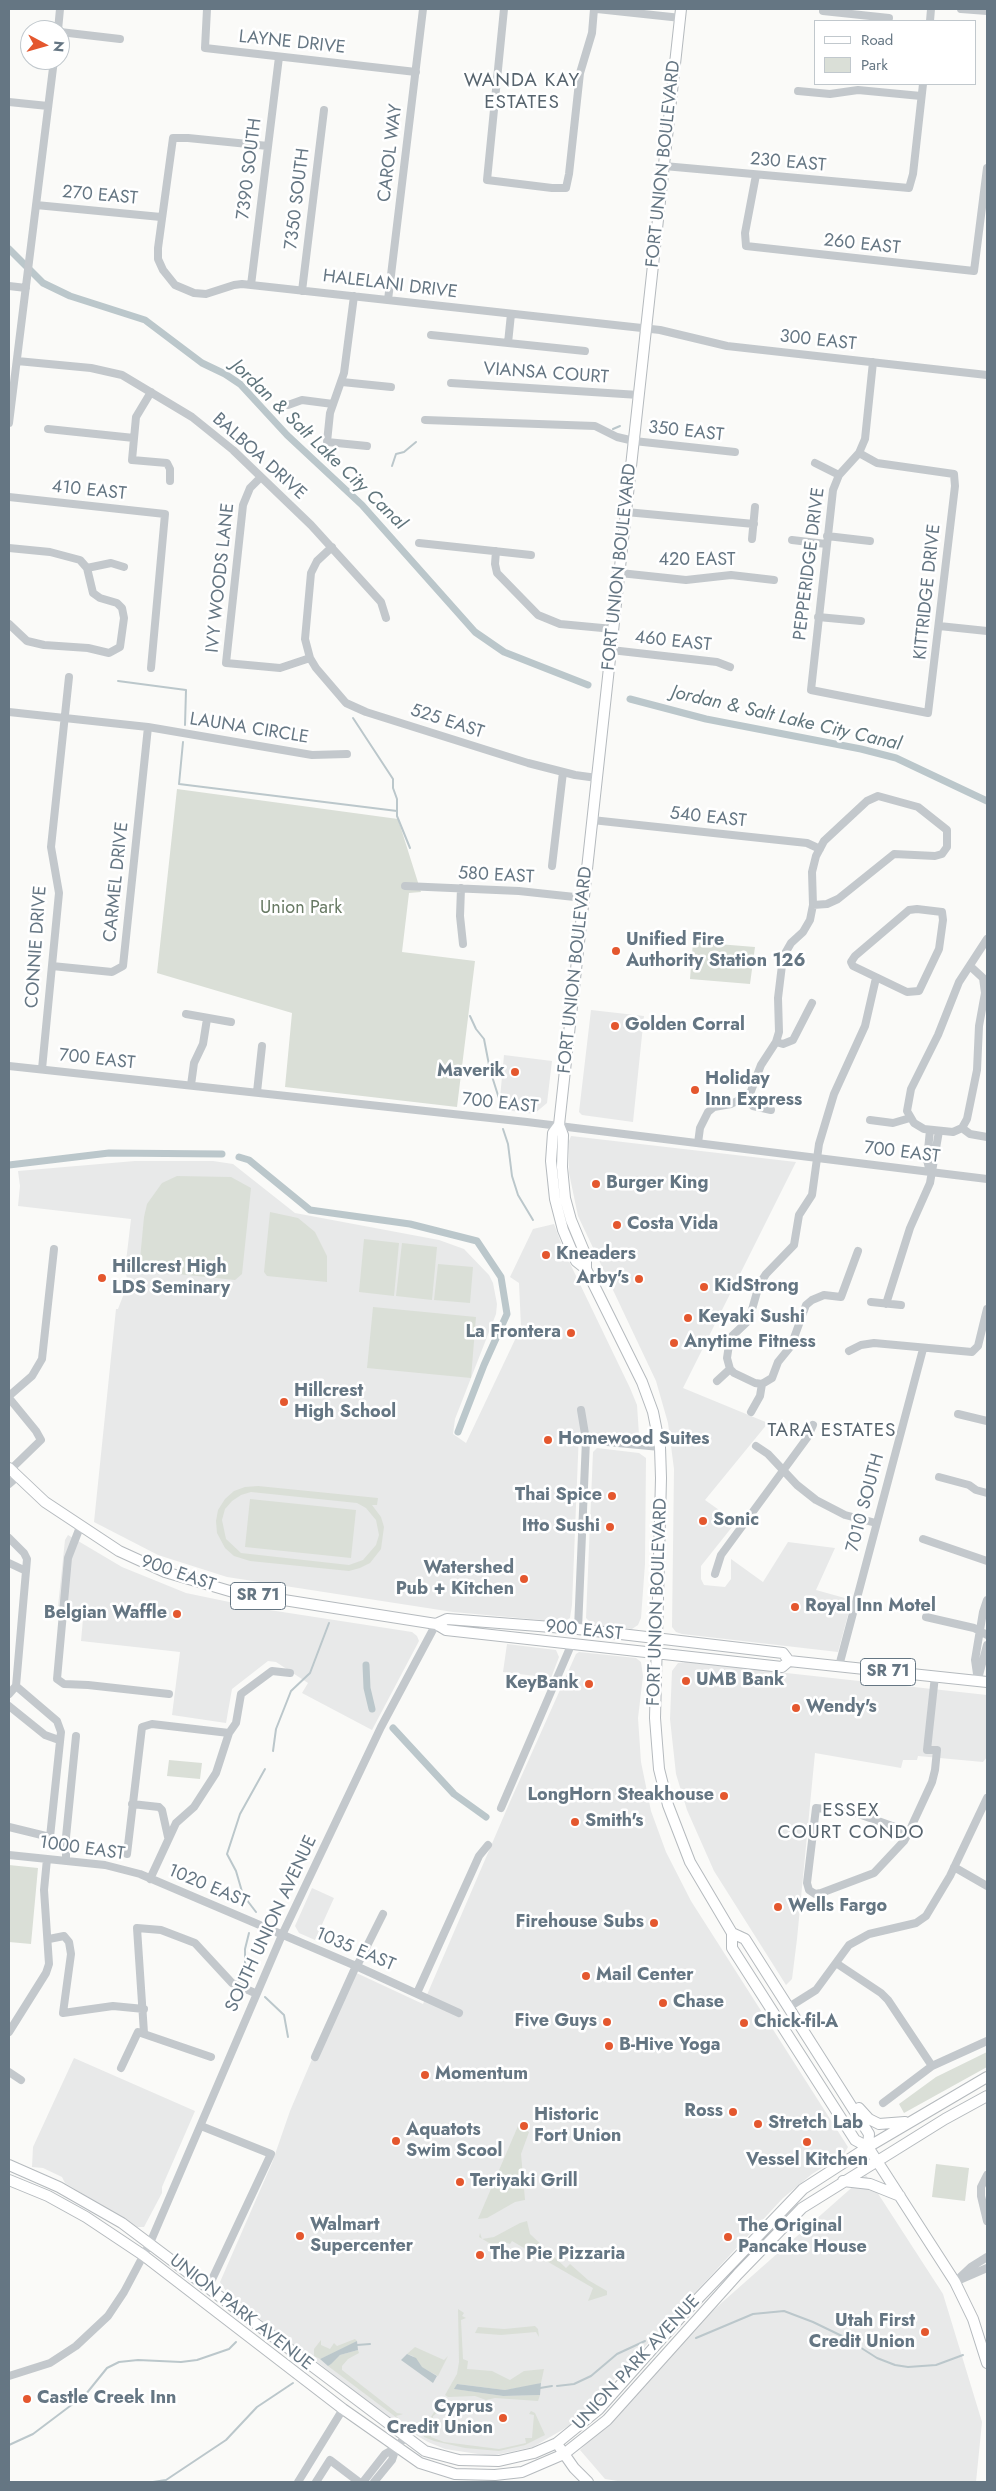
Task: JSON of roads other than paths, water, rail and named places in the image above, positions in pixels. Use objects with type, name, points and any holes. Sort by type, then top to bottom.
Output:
[{"type":"main road","name":"FORT UNION BOULEVARD","points":[[681,13],[559,1125],[553,1133],[555,1198],[576,1261],[586,1269],[642,1382],[653,1412],[660,1447],[661,1501],[655,1734],[663,1785],[674,1824],[690,1862],[732,1933],[732,1948],[855,2140],[868,2147],[955,2282],[973,2319],[987,2363]]},
{"type":"main road","name":"900 EAST","points":[[11,1471],[45,1502],[80,1527],[135,1560],[214,1587],[436,1624],[446,1630],[782,1667],[789,1661],[982,1681]]},
{"type":"main road","name":"900 EAST","points":[[436,1624],[447,1619],[656,1638],[783,1653],[789,1661]]},
{"type":"main road","name":"FORT UNION BOULEVARD","points":[[732,1933],[745,1939],[789,2007],[869,2134],[868,2147]]},
{"type":"main road","name":"UNION PARK AVENUE","points":[[9,2165],[82,2198],[150,2243],[424,2451],[446,2458],[479,2462],[514,2458],[534,2453],[557,2443],[599,2409],[783,2208],[802,2190],[868,2147],[987,2076]]},
{"type":"main road","points":[[845,2096],[869,2119],[879,2124],[911,2121]]},
{"type":"main road","name":"UNION PARK AVENUE","points":[[9,2180],[60,2203],[143,2256],[396,2448],[428,2467],[455,2474],[495,2475],[522,2472],[564,2454],[607,2420],[738,2274],[802,2208],[842,2181],[987,2096]]},
{"type":"main road","points":[[842,2181],[870,2184],[900,2196]]},
{"type":"main road","points":[[274,2357],[282,2354],[302,2368],[314,2369]]},
{"type":"main road","points":[[557,2443],[574,2468],[588,2482]]},
{"type":"main road","points":[[428,2467],[462,2482]]},
{"type":"street","name":"LAYNE DRIVE","points":[[207,9],[205,48],[416,72]]},
{"type":"street","name":"CAROL WAY","points":[[388,300],[423,9]]},
{"type":"street","points":[[504,9],[487,180],[552,188],[566,188],[580,73],[592,32],[596,9],[681,13]]},
{"type":"street","points":[[961,9],[987,11]]},
{"type":"street","points":[[823,11],[842,11],[889,18]]},
{"type":"street","points":[[70,32],[120,39]]},
{"type":"street","name":"7390 SOUTH","points":[[251,285],[279,57]]},
{"type":"street","points":[[9,423],[53,70]]},
{"type":"street","points":[[798,91],[830,94],[858,90],[921,96],[923,85]]},
{"type":"street","name":"230 EAST","points":[[664,166],[909,188],[913,174],[921,96]]},
{"type":"street","points":[[9,102],[48,106]]},
{"type":"street","name":"7350 SOUTH","points":[[302,290],[324,110]]},
{"type":"street","points":[[162,217],[173,138],[268,146]]},
{"type":"street","name":"260 EAST","points":[[756,175],[745,234],[746,246],[974,271],[987,168]]},
{"type":"street","name":"270 EAST","points":[[36,205],[162,217]]},
{"type":"street","name":"HALELANI DRIVE","points":[[162,217],[158,259],[163,270],[175,285],[184,290],[206,294],[234,285],[251,285],[646,329]]},
{"type":"street","points":[[9,286],[26,285]]},
{"type":"street","points":[[354,296],[342,382],[333,404],[327,442],[368,446]]},
{"type":"street","points":[[508,343],[511,314]]},
{"type":"street","name":"300 EAST","points":[[646,329],[680,333],[727,346],[987,375]]},
{"type":"street","points":[[431,335],[585,351]]},
{"type":"street","name":"BALBOA DRIVE","points":[[17,361],[107,371],[122,375],[214,432],[332,547],[382,602],[386,618]]},
{"type":"street","name":"PEPPERIDGE DRIVE","points":[[873,362],[865,439],[859,453],[838,475],[833,490],[818,617],[812,690],[928,713]]},
{"type":"street","points":[[342,382],[391,387]]},
{"type":"street","name":"VIANSA COURT","points":[[451,383],[639,395]]},
{"type":"street","points":[[151,392],[138,412],[132,460],[166,463],[169,465],[170,481]]},
{"type":"street","points":[[288,405],[302,400],[333,404]]},
{"type":"street","name":"350 EAST","points":[[425,420],[595,426],[617,437],[634,441],[735,452]]},
{"type":"street","points":[[48,429],[134,438]]},
{"type":"street","name":"KITTRIDGE DRIVE","points":[[859,453],[877,463],[954,474],[939,626],[928,713]]},
{"type":"street","points":[[815,463],[838,475]]},
{"type":"street","name":"IVY WOODS LANE","points":[[261,477],[250,488],[243,505],[226,663],[280,668],[310,658]]},
{"type":"street","name":"410 EAST","points":[[9,497],[165,514],[151,668]]},
{"type":"street","points":[[752,539],[756,507]]},
{"type":"street","points":[[626,512],[754,524]]},
{"type":"street","points":[[792,540],[870,541]]},
{"type":"street","points":[[419,543],[531,555]]},
{"type":"street","points":[[310,658],[305,628],[311,573],[317,561],[332,547]]},
{"type":"street","points":[[9,548],[74,558],[87,568],[93,593],[100,598],[117,603],[123,611],[122,642],[116,651],[109,653],[88,648],[35,644],[22,638],[9,624]]},
{"type":"street","points":[[496,551],[495,570],[497,573],[545,619],[560,624],[614,629]]},
{"type":"street","points":[[87,568],[111,563],[124,568]]},
{"type":"street","name":"420 EAST","points":[[620,573],[686,580],[731,575],[774,580]]},
{"type":"street","points":[[818,617],[861,621]]},
{"type":"street","points":[[939,626],[987,632]]},
{"type":"street","name":"460 EAST","points":[[611,650],[717,662],[730,667]]},
{"type":"street","name":"525 EAST","points":[[310,658],[340,697],[357,709],[521,761],[563,772],[597,778]]},
{"type":"street","name":"CONNIE DRIVE","points":[[42,1069],[58,893],[51,847],[69,677]]},
{"type":"street","name":"LAUNA CIRCLE","points":[[9,712],[148,727],[312,755],[347,754]]},
{"type":"street","name":"CARMEL DRIVE","points":[[52,966],[112,972],[122,966],[148,727]]},
{"type":"street","points":[[552,866],[563,772]]},
{"type":"street","points":[[698,1143],[700,1128],[708,1112],[714,1107],[731,1104],[745,1097],[751,1091],[761,1065],[776,1042],[778,1032],[778,998],[783,957],[791,943],[807,927],[813,904],[812,872],[820,849],[830,834],[867,801],[878,796],[918,807],[945,827],[948,833],[947,847],[942,854],[934,856],[894,854],[838,899],[827,904],[813,904]]},
{"type":"street","name":"540 EAST","points":[[592,820],[807,843],[820,849]]},
{"type":"street","name":"580 EAST","points":[[405,886],[461,888],[584,898]]},
{"type":"street","points":[[461,888],[460,916],[463,944]]},
{"type":"street","points":[[918,909],[942,912],[939,950],[919,991],[907,992],[876,978],[853,966],[852,958],[909,910],[918,909]]},
{"type":"street","points":[[970,966],[983,978],[985,993],[979,1026],[975,1083],[967,1119],[962,1128],[954,1132],[919,1127],[910,1118],[907,1104],[916,1074],[938,1035],[959,982],[987,939]]},
{"type":"street","points":[[858,1251],[841,1297],[824,1295],[812,1300],[806,1306],[791,1346],[778,1362],[772,1378],[762,1384],[755,1383],[738,1376],[730,1369],[727,1358],[730,1338],[749,1320],[759,1285],[766,1274],[794,1245],[799,1215],[812,1195],[816,1158],[834,1094],[865,1026],[876,978]]},
{"type":"street","points":[[776,1042],[783,1044],[793,1040],[812,1003]]},
{"type":"street","points":[[186,1014],[231,1022]]},
{"type":"street","points":[[191,1085],[194,1063],[202,1044],[207,1019]]},
{"type":"street","points":[[257,1092],[262,1046]]},
{"type":"street","name":"700 EAST","points":[[9,1066],[559,1125],[987,1179]]},
{"type":"street","points":[[745,1097],[751,1104],[771,1110]]},
{"type":"street","points":[[870,1120],[893,1123],[910,1118]]},
{"type":"street","points":[[962,1128],[970,1134],[987,1137]]},
{"type":"street","points":[[886,1304],[910,1228],[930,1184],[927,1160],[934,1130]]},
{"type":"street","points":[[9,1484],[11,1471],[40,1440],[36,1431],[9,1397],[32,1376],[42,1359],[54,1249]]},
{"type":"street","points":[[872,1302],[901,1305]]},
{"type":"street","points":[[849,1351],[868,1344],[967,1353],[975,1350],[987,1309]]},
{"type":"street","name":"7010 SOUTH","points":[[839,1666],[923,1349]]},
{"type":"street","points":[[717,1382],[730,1369]]},
{"type":"street","points":[[751,1412],[760,1396],[762,1384]]},
{"type":"street","points":[[578,1630],[586,1440],[581,1410]]},
{"type":"street","points":[[958,1414],[987,1421]]},
{"type":"street","points":[[715,1574],[722,1555],[807,1438],[813,1425]]},
{"type":"street","points":[[586,1440],[660,1447]]},
{"type":"street","points":[[756,1446],[784,1469],[797,1485],[816,1500],[845,1515],[876,1523]]},
{"type":"street","points":[[939,1477],[968,1485],[976,1490],[987,1493]]},
{"type":"street","points":[[80,1527],[68,1558],[57,1678],[64,1684],[169,1694]]},
{"type":"street","points":[[9,1538],[24,1553],[27,1559],[16,1686],[9,1694]]},
{"type":"street","points":[[923,1539],[987,1561]]},
{"type":"street","points":[[9,1563],[26,1571]]},
{"type":"street","points":[[982,1681],[975,1660],[987,1600]]},
{"type":"street","points":[[926,1617],[980,1630],[987,1636]]},
{"type":"street","name":"SOUTH UNION AVENUE","points":[[9,2376],[50,2363],[84,2340],[118,2303],[150,2243],[201,2126],[255,1993],[282,1935],[381,1727],[436,1624]]},
{"type":"street","points":[[501,1808],[572,1643]]},
{"type":"street","points":[[982,1681],[987,1644]]},
{"type":"street","points":[[150,1878],[176,1823],[194,1806],[206,1790],[219,1764],[229,1733],[236,1723],[241,1694],[272,1671],[290,1673]]},
{"type":"street","points":[[909,1832],[853,1812],[816,1808],[807,1883],[809,1890],[815,1894],[822,1893],[874,1873],[904,1841],[909,1832],[935,1770],[937,1750],[927,1750],[935,1676]]},
{"type":"street","points":[[9,1826],[50,1837],[60,1740],[58,1721],[16,1686]]},
{"type":"street","points":[[9,1706],[44,1735],[60,1740]]},
{"type":"street","points":[[127,1854],[142,1727],[152,1724],[229,1733]]},
{"type":"street","points":[[66,1861],[66,1837],[76,1736]]},
{"type":"street","points":[[789,2007],[816,1990],[849,1945],[885,1929],[916,1923],[926,1916],[954,1867],[987,1798]]},
{"type":"street","points":[[132,1804],[159,1807],[162,1810],[168,1838]]},
{"type":"street","points":[[459,2014],[417,1993],[479,1856],[488,1845]]},
{"type":"street","name":"1000 EAST","points":[[9,1855],[112,1866],[150,1878]]},
{"type":"street","points":[[9,2032],[46,1973],[49,1964],[49,1939],[44,1890],[47,1859]]},
{"type":"street","points":[[954,1867],[987,1886]]},
{"type":"street","name":"1020 EAST","points":[[150,1878],[282,1935]]},
{"type":"street","points":[[316,2056],[356,1966],[360,1962],[383,1914]]},
{"type":"street","points":[[144,2032],[144,2009],[137,1928],[161,1930],[195,1943],[232,1983],[255,1993]]},
{"type":"street","name":"1035 EAST","points":[[282,1935],[417,1993]]},
{"type":"street","points":[[49,1939],[64,1936],[69,1942],[72,1954],[63,2013],[113,2006],[144,2009]]},
{"type":"street","points":[[836,1963],[881,1993],[888,2000],[932,2066]]},
{"type":"street","points":[[121,2068],[138,2032],[144,2032],[184,2050],[190,2048],[211,2057]]},
{"type":"street","points":[[883,2103],[932,2066],[987,2041]]},
{"type":"street","points":[[9,2072],[21,2080]]},
{"type":"street","points":[[201,2126],[271,2154],[208,2288]]},
{"type":"street","points":[[987,2176],[981,2187],[981,2196],[987,2221]]},
{"type":"street","points":[[955,2282],[971,2266],[987,2257]]},
{"type":"street","points":[[955,2282],[987,2268]]},
{"type":"street","points":[[298,2482],[343,2409]]},
{"type":"street","points":[[374,2482],[392,2460],[396,2448],[405,2436]]},
{"type":"street","points":[[364,2482],[385,2454],[396,2448]]},
{"type":"street","points":[[316,2482],[330,2460],[359,2482]]},
{"type":"waterway","name":"Jordan & Salt Lake City Canal","points":[[9,249],[43,283],[70,296],[145,320],[202,363],[240,384],[287,435],[362,505],[475,632],[504,652],[588,685]]},
{"type":"waterway","points":[[613,429],[620,426]]},
{"type":"waterway","points":[[392,466],[396,454],[404,452],[416,442]]},
{"type":"waterway","points":[[118,681],[186,690],[185,725]]},
{"type":"waterway","name":"Jordan & Salt Lake City Canal","points":[[630,699],[706,719],[861,749],[896,758],[987,801]]},
{"type":"waterway","points":[[353,718],[393,779],[393,788],[397,799],[397,816],[410,848]]},
{"type":"waterway","points":[[183,742],[179,784],[397,811]]},
{"type":"waterway","points":[[470,1016],[476,1029],[484,1039],[490,1070],[502,1108]]},
{"type":"waterway","points":[[503,1129],[508,1144],[512,1176],[518,1195],[533,1220]]},
{"type":"waterway","points":[[9,1165],[109,1153],[222,1154]]},
{"type":"waterway","points":[[239,1157],[249,1160],[310,1210],[410,1224],[477,1241],[501,1277],[507,1314],[484,1365],[458,1432]]},
{"type":"waterway","points":[[273,1751],[276,1729],[291,1691],[310,1673],[329,1623]]},
{"type":"waterway","points":[[366,1665],[367,1688],[372,1709]]},
{"type":"waterway","points":[[393,1728],[454,1794],[486,1817]]},
{"type":"waterway","points":[[256,1912],[243,1895],[236,1871],[227,1854],[240,1814],[265,1769]]},
{"type":"waterway","points":[[249,1933],[245,1949],[245,1963],[250,1977]]},
{"type":"waterway","points":[[265,1997],[284,2015],[288,2037]]},
{"type":"waterway","points":[[696,2338],[753,2314],[784,2311],[844,2337],[877,2358],[895,2365],[908,2367],[936,2365],[963,2355]]},
{"type":"waterway","points":[[557,2386],[574,2384],[591,2376],[617,2354],[645,2341]]},
{"type":"waterway","points":[[9,2445],[33,2434],[86,2394],[107,2368],[119,2362],[138,2360],[181,2362],[197,2360],[229,2349],[236,2342]]},
{"type":"waterway","points":[[357,2345],[370,2344]]},
{"type":"waterway","points":[[153,2482],[166,2480],[226,2440],[257,2407],[293,2383]]},
{"type":"waterway","points":[[540,2388],[552,2386]]},
{"type":"place","name":"Unified Fire Authority Station 126","points":[[616,951]]},
{"type":"place","name":"Golden Corral","points":[[615,1026]]},
{"type":"place","name":"Maverik","points":[[515,1072]]},
{"type":"place","name":"Holiday Inn Express","points":[[695,1090]]},
{"type":"place","name":"Burger King","points":[[596,1184]]},
{"type":"place","name":"Costa Vida","points":[[617,1225]]},
{"type":"place","name":"Kneaders","points":[[546,1255]]},
{"type":"place","name":"Hillcrest High LDS Seminary","points":[[102,1278]]},
{"type":"place","name":"Arby's","points":[[639,1279]]},
{"type":"place","name":"KidStrong","points":[[704,1287]]},
{"type":"place","name":"Keyaki Sushi","points":[[688,1318]]},
{"type":"place","name":"La Frontera","points":[[571,1333]]},
{"type":"place","name":"Anytime Fitness","points":[[674,1343]]},
{"type":"place","name":"Hillcrest High School","points":[[284,1402]]},
{"type":"place","name":"Homewood Suites","points":[[548,1440]]},
{"type":"place","name":"Thai Spice","points":[[612,1496]]},
{"type":"place","name":"Sonic","points":[[703,1521]]},
{"type":"place","name":"Itto Sushi","points":[[610,1527]]},
{"type":"place","name":"Watershed Pub + Kitchen","points":[[524,1579]]},
{"type":"place","name":"Royal Inn Motel","points":[[795,1607]]},
{"type":"place","name":"Belgian Waffle","points":[[177,1614]]},
{"type":"place","name":"UMB Bank","points":[[686,1681]]},
{"type":"place","name":"KeyBank","points":[[589,1684]]},
{"type":"place","name":"Wendy's","points":[[796,1708]]},
{"type":"place","name":"LongHorn Steakhouse","points":[[724,1796]]},
{"type":"place","name":"Smith's","points":[[575,1822]]},
{"type":"place","name":"Wells Fargo","points":[[778,1907]]},
{"type":"place","name":"Firehouse Subs","points":[[654,1923]]},
{"type":"place","name":"Mail Center","points":[[586,1976]]},
{"type":"place","name":"Chase","points":[[663,2003]]},
{"type":"place","name":"Five Guys","points":[[607,2022]]},
{"type":"place","name":"Chick-fil-A","points":[[744,2023]]},
{"type":"place","name":"B-Hive Yoga","points":[[609,2046]]},
{"type":"place","name":"Momentum","points":[[425,2075]]},
{"type":"place","name":"Ross","points":[[733,2112]]},
{"type":"place","name":"Stretch Lab","points":[[758,2124]]},
{"type":"place","name":"Historic Fort Union","points":[[524,2126]]},
{"type":"place","name":"Aquatots Swim Scool","points":[[396,2141]]},
{"type":"place","name":"Vessel Kitchen","points":[[807,2142]]},
{"type":"place","name":"Teriyaki Grill","points":[[460,2182]]},
{"type":"place","name":"Walmart Supercenter","points":[[300,2236]]},
{"type":"place","name":"The Original Pancake House","points":[[728,2237]]},
{"type":"place","name":"The Pie Pizzaria","points":[[480,2255]]},
{"type":"place","name":"Utah First Credit Union","points":[[925,2332]]},
{"type":"place","name":"Castle Creek Inn","points":[[27,2399]]},
{"type":"place","name":"Cyprus Credit Union","points":[[503,2418]]},
{"type":"district","name":"WANDA KAY ESTATES","points":[[522,92]]},
{"type":"district","name":"TARA ESTATES","points":[[832,1431]]},
{"type":"district","name":"ESSEX COURT CONDO","points":[[851,1822]]},
{"type":"park label","name":"Union Park","points":[[301,909]]}]
